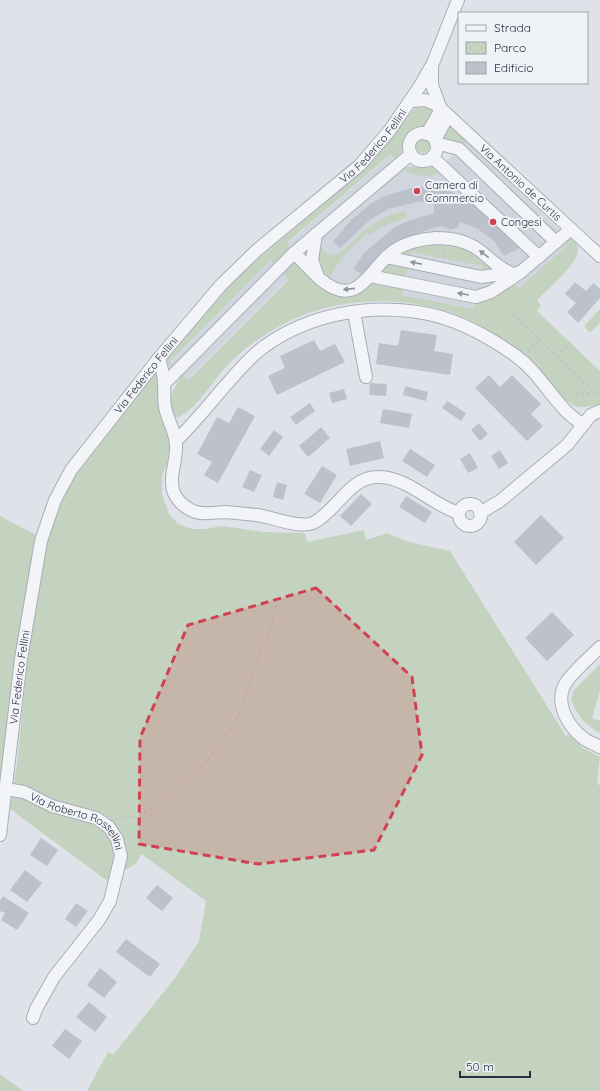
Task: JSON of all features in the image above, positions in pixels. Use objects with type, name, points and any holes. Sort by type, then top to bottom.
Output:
[{"type":"street","name":"Via Federico Fellini","points":[[0,835],[21,659],[40,541],[55,500],[71,470],[160,358],[221,285],[256,251],[360,165],[390,130],[411,101],[433,63],[458,0]]},
{"type":"street","points":[[433,63],[432,85],[434,94],[445,112]]},
{"type":"street","points":[[411,101],[424,100],[431,102],[445,112]]},
{"type":"street","points":[[445,112],[433,139],[436,151],[432,157],[424,161],[419,160],[411,154],[409,145],[411,140],[419,134],[433,139],[459,149],[556,242]]},
{"type":"street","name":"Via Antonio de Curtis","points":[[445,112],[600,256]]},
{"type":"street","points":[[164,384],[294,253],[411,154]]},
{"type":"street","points":[[432,157],[539,257]]},
{"type":"street","points":[[370,276],[476,297],[491,292],[522,271],[571,229]]},
{"type":"street","points":[[316,234],[312,260],[318,277]]},
{"type":"street","points":[[294,253],[318,277],[330,285],[344,290],[357,288],[394,250],[413,242],[423,240],[444,238],[458,241],[478,249],[509,272],[514,274],[522,271]]},
{"type":"street","points":[[386,257],[481,277],[509,272]]},
{"type":"street","points":[[176,441],[235,375],[264,347],[303,325],[354,312],[378,310],[418,312],[443,318],[481,334],[517,357],[541,380],[567,412],[584,425]]},
{"type":"street","points":[[354,312],[366,377]]},
{"type":"street","points":[[160,358],[164,384],[163,399],[176,441],[172,485],[174,494],[186,507],[199,513],[229,512],[267,516],[306,526],[315,523],[324,516],[355,485],[364,480],[379,477],[401,482],[447,509],[459,513],[465,505],[471,504],[477,507],[480,513],[500,501],[567,445],[591,415],[600,411]]},
{"type":"street","points":[[600,647],[567,681],[561,693],[561,705],[573,727],[584,739],[600,747]]},
{"type":"street","name":"Via Roberto Rossellini","points":[[6,789],[24,792],[52,806],[96,818],[109,827],[117,839],[121,856],[110,901],[99,920],[54,977],[33,1018]]},
{"type":"path","points":[[513,314],[594,392]]},
{"type":"path","points":[[528,351],[539,339]]},
{"type":"path","points":[[557,357],[570,343]]},
{"type":"path","points":[[575,394],[600,392]]},
{"type":"path","points":[[96,818],[116,819],[133,817],[150,810],[202,767],[225,738],[241,710],[259,655],[271,629],[276,605]]},
{"type":"highlighted area","points":[[316,588],[412,677],[422,755],[374,850],[258,864],[139,844],[140,738],[188,625]]},
{"type":"shaded area","points":[[467,141],[555,226],[570,238],[564,240],[569,245],[519,289],[515,284],[474,309],[402,295],[403,288],[354,293],[283,274],[288,279],[187,380],[170,363],[270,261],[274,265],[287,244],[392,154],[402,168],[442,166]]},
{"type":"green space","points":[[419,107],[433,108],[434,111],[426,127],[413,132],[396,159],[391,154],[287,243],[290,248],[274,265],[270,261],[170,362],[174,367],[167,366],[167,358],[239,275],[344,187],[371,161],[414,109]]},
{"type":"green space","points":[[449,125],[467,141],[462,146],[441,137]]},
{"type":"green space","points":[[420,139],[426,139],[430,143],[430,149],[426,153],[420,153],[416,149],[416,143]]},
{"type":"green space","points":[[417,165],[435,166],[441,171],[431,175],[421,176],[402,168]]},
{"type":"green space","points":[[405,211],[407,217],[384,226],[369,235],[368,232],[345,254],[329,278],[325,274],[320,265],[318,240],[323,250],[329,254],[336,254],[343,250],[371,225],[379,220]]},
{"type":"green space","points":[[570,238],[578,247],[576,257],[561,277],[537,300],[541,306],[537,311],[600,371],[600,404],[581,407],[574,406],[560,395],[535,364],[518,349],[472,321],[431,307],[387,301],[343,304],[321,309],[280,326],[250,345],[232,361],[191,409],[177,418],[173,413],[170,402],[171,397],[175,386],[182,375],[188,380],[288,280],[283,274],[296,261],[354,293],[373,283],[403,288],[402,295],[473,309],[475,302],[504,290],[514,284],[519,288],[568,245],[564,240]]},
{"type":"green space","points":[[449,244],[469,251],[497,270],[482,272],[482,266],[411,252],[410,258],[396,255],[409,249],[422,246]]},
{"type":"green space","points":[[388,263],[408,266],[405,279],[378,274]]},
{"type":"green space","points":[[600,309],[600,323],[590,333],[584,326]]},
{"type":"green space","points":[[152,374],[155,374],[158,377],[158,408],[169,438],[170,447],[166,468],[162,475],[162,494],[169,514],[178,524],[192,529],[205,529],[222,526],[262,532],[305,533],[307,542],[364,530],[366,540],[387,533],[409,542],[450,551],[566,736],[569,734],[583,748],[600,757],[597,782],[600,786],[600,1091],[87,1091],[108,1052],[113,1055],[175,978],[199,941],[206,901],[141,854],[136,864],[106,880],[10,809],[17,763],[32,614],[46,539],[61,499],[75,473]]},
{"type":"green space","points":[[0,516],[38,536],[0,799]]},
{"type":"green space","points":[[600,664],[600,691],[592,718],[600,721],[600,733],[590,727],[582,719],[571,700],[574,690]]},
{"type":"green space","points":[[0,1074],[23,1091],[0,1091]]},
{"type":"building","points":[[411,188],[441,188],[473,201],[514,238],[520,248],[504,256],[494,241],[478,229],[460,222],[458,227],[451,230],[442,226],[433,228],[408,237],[393,245],[365,276],[353,269],[364,253],[395,227],[408,221],[434,213],[434,201],[417,202],[388,209],[370,220],[340,248],[333,242],[350,221],[372,203],[385,196]]},
{"type":"building","points":[[575,282],[586,291],[594,283],[600,289],[600,298],[578,323],[567,312],[576,303],[565,294]]},
{"type":"building","points":[[401,330],[437,335],[434,351],[453,354],[450,375],[376,364],[379,343],[398,346]]},
{"type":"building","points":[[314,340],[320,351],[335,344],[345,362],[277,395],[268,376],[285,368],[280,356]]},
{"type":"building","points":[[489,375],[500,387],[512,375],[541,404],[531,414],[543,426],[527,441],[475,388]]},
{"type":"building","points":[[370,383],[387,384],[386,396],[369,395]]},
{"type":"building","points":[[405,386],[428,392],[426,401],[403,395]]},
{"type":"building","points":[[344,389],[347,399],[332,403],[329,393]]},
{"type":"building","points":[[447,401],[466,413],[461,421],[442,408]]},
{"type":"building","points":[[310,403],[315,411],[296,425],[290,417]]},
{"type":"building","points":[[238,407],[255,416],[218,483],[204,475],[212,462],[197,454],[217,417],[229,423]]},
{"type":"building","points":[[383,409],[412,414],[409,428],[380,423]]},
{"type":"building","points":[[479,423],[488,434],[480,441],[471,430]]},
{"type":"building","points":[[321,427],[330,438],[308,457],[299,446]]},
{"type":"building","points":[[274,430],[283,437],[269,456],[260,449]]},
{"type":"building","points":[[380,441],[384,458],[350,466],[346,449]]},
{"type":"building","points":[[410,449],[435,465],[427,477],[402,461]]},
{"type":"building","points":[[500,450],[508,463],[499,469],[491,456]]},
{"type":"building","points":[[470,453],[478,468],[468,473],[460,459]]},
{"type":"building","points":[[322,466],[337,475],[320,503],[304,494]]},
{"type":"building","points":[[250,470],[262,475],[254,492],[242,487]]},
{"type":"building","points":[[277,482],[287,485],[283,500],[273,497]]},
{"type":"building","points":[[361,494],[372,504],[351,526],[340,516]]},
{"type":"building","points":[[406,496],[432,512],[425,523],[399,507]]},
{"type":"building","points":[[541,515],[564,538],[536,565],[514,542]]},
{"type":"building","points":[[552,612],[574,635],[547,661],[525,638]]},
{"type":"building","points":[[41,838],[58,850],[47,866],[30,855]]},
{"type":"building","points":[[25,870],[42,883],[27,902],[10,890]]},
{"type":"building","points":[[157,885],[173,898],[162,911],[146,898]]},
{"type":"building","points":[[3,896],[29,913],[17,930],[1,920],[5,913],[0,911],[0,900]]},
{"type":"building","points":[[76,903],[88,911],[76,927],[65,919]]},
{"type":"building","points":[[126,939],[160,964],[150,977],[116,952]]},
{"type":"building","points":[[100,968],[117,982],[104,998],[87,985]]},
{"type":"building","points":[[89,1002],[107,1017],[95,1032],[76,1017]]},
{"type":"building","points":[[65,1029],[82,1041],[69,1059],[52,1046]]},
{"type":"place","name":"Camera di Commercio","points":[[417,191]]},
{"type":"place","name":"Congesi","points":[[493,222]]}]
